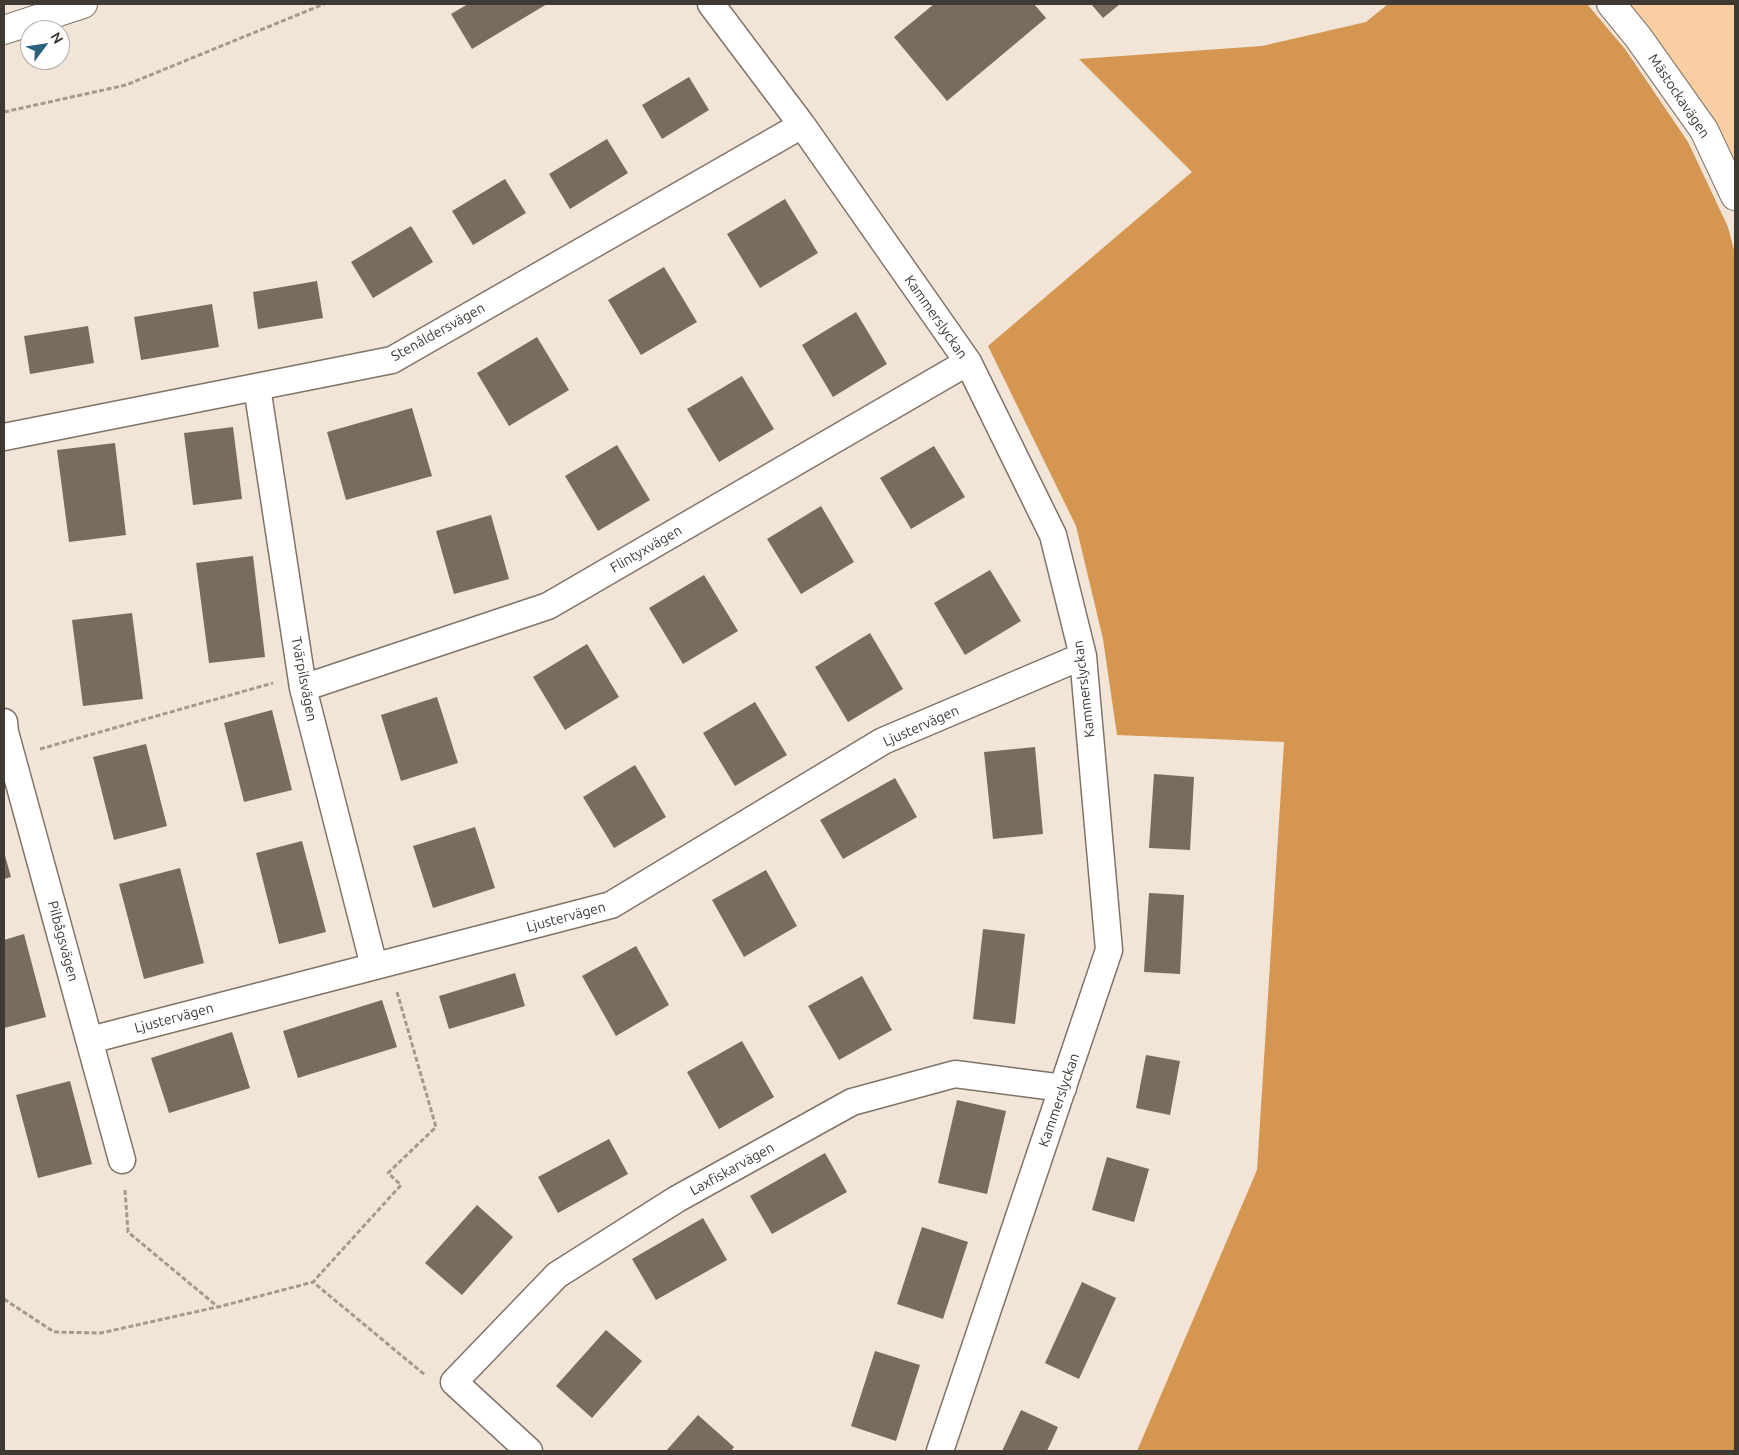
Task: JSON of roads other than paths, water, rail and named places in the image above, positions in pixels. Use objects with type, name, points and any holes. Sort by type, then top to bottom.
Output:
[{"type":"street","points":[[4,30],[83,4]]},
{"type":"street","name":"Kammerslyckan","points":[[711,4],[802,125],[968,362],[1053,535],[1083,656],[1109,950],[940,1451]]},
{"type":"street","name":"Mästockavägen","points":[[1611,4],[1638,37],[1704,130],[1735,196]]},
{"type":"street","name":"Stenåldersvägen","points":[[4,437],[392,360],[802,125]]},
{"type":"street","name":"Flintyxvägen","points":[[302,682],[548,606],[968,362]]},
{"type":"street","name":"Tvärpilsvägen","points":[[257,387],[302,682],[382,965]]},
{"type":"street","name":"Ljustervägen","points":[[90,1040],[611,905],[883,741],[1083,656]]},
{"type":"street","name":"Pilbågsvägen","points":[[4,722],[5,732],[122,1160]]},
{"type":"street","name":"Laxfiskarvägen","points":[[529,1451],[454,1382],[557,1275],[677,1199],[852,1102],[955,1074],[1063,1088]]}]
